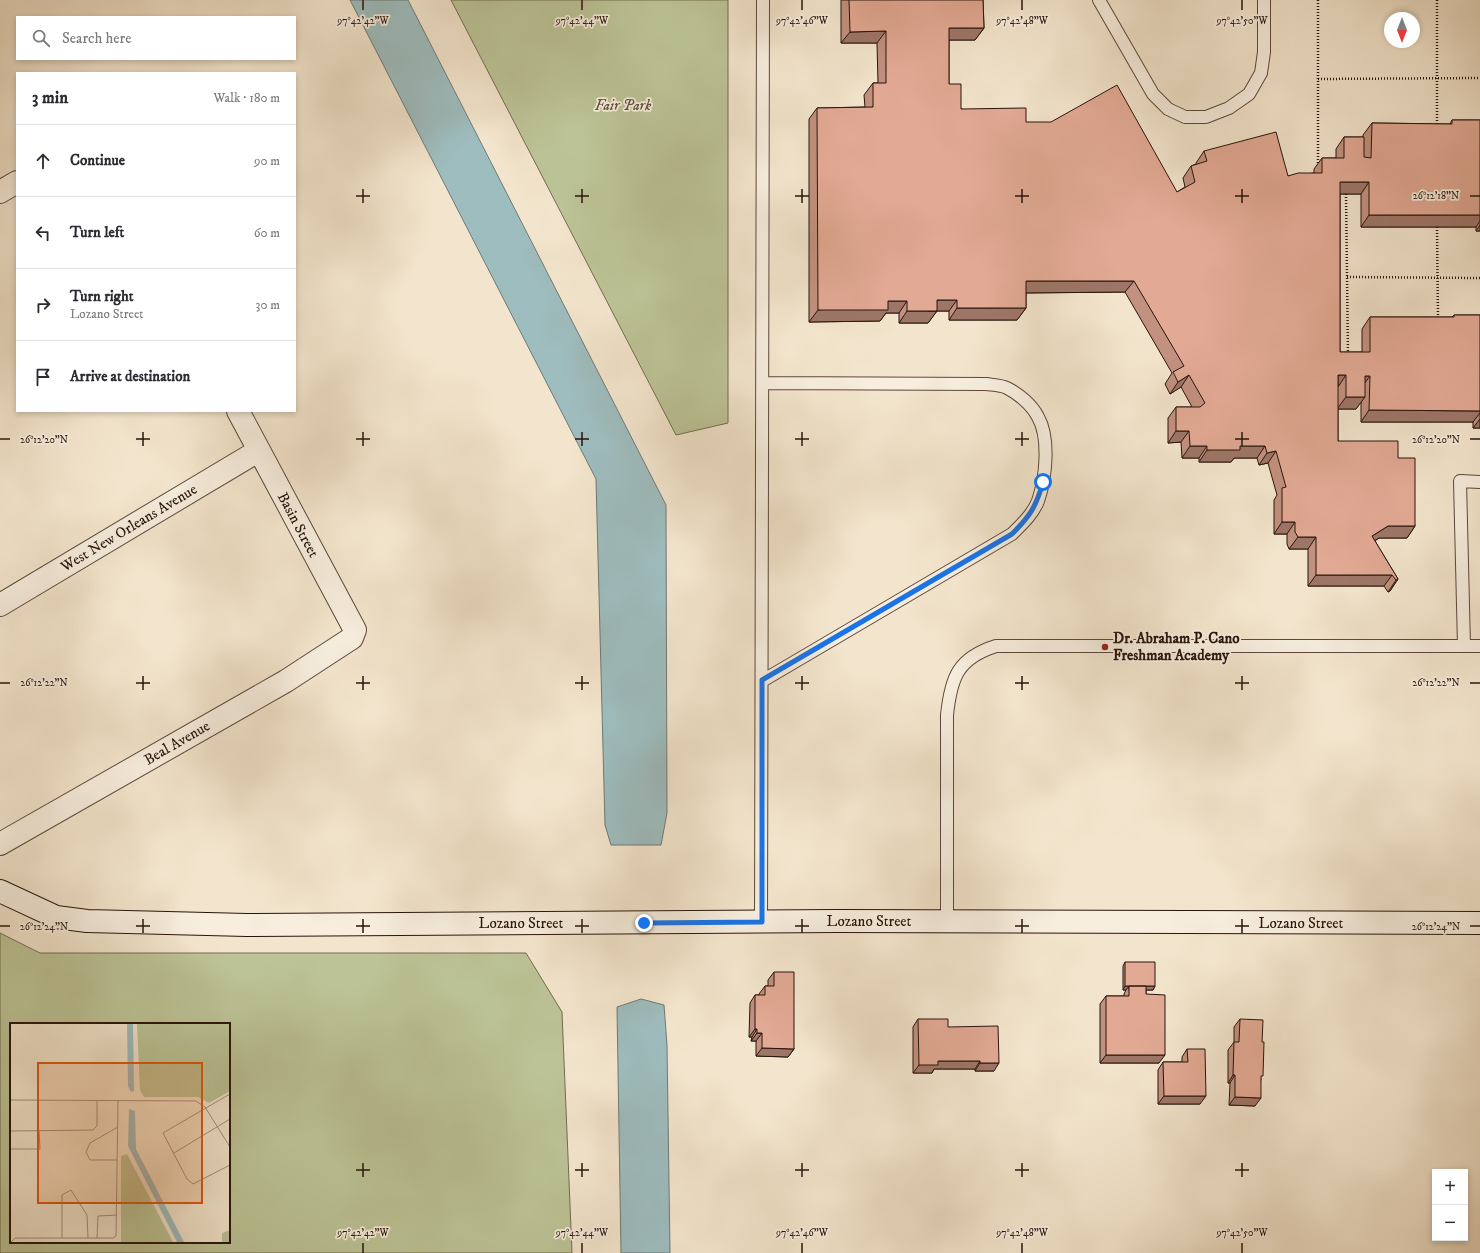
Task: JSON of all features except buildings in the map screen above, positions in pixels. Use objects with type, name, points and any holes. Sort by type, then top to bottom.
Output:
[{"type":"street","points":[[0,192],[16,183]]},
{"type":"street","name":"Basin Street","points":[[238,412],[355,630],[352,638]]},
{"type":"street","name":"West New Orleans Avenue","points":[[0,605],[258,451]]},
{"type":"street","name":"Beal Avenue","points":[[0,844],[286,681],[352,638]]},
{"type":"street","name":"Lozano Street","points":[[0,891],[56,917],[87,921],[247,925],[762,922],[1480,924]]},
{"type":"lane","points":[[762,922],[763,0]]},
{"type":"lane","points":[[1099,0],[1153,94],[1168,109],[1185,117],[1206,117],[1229,108],[1249,94],[1261,73],[1264,52],[1264,0]]},
{"type":"lane","points":[[762,680],[1012,534],[1026,520],[1038,502],[1043,482],[1046,456],[1044,434],[1038,417],[1026,401],[1006,388],[986,384],[763,383]]},
{"type":"lane","points":[[1464,646],[1460,482],[1480,482]]},
{"type":"lane","points":[[947,922],[947,715],[950,693],[958,673],[969,659],[982,651],[996,646],[1480,646]]},
{"type":"path","points":[[1318,0],[1318,169]]},
{"type":"path","points":[[1437,0],[1437,128]]},
{"type":"path","points":[[1318,79],[1480,78]]},
{"type":"path","points":[[1346,194],[1348,356]]},
{"type":"path","points":[[1437,227],[1438,322]]},
{"type":"path","points":[[1347,277],[1480,278]]},
{"type":"green space","name":"Fair Park","points":[[451,0],[728,0],[728,423],[676,435]]},
{"type":"green space","points":[[0,933],[40,953],[526,953],[562,1012],[572,1253],[0,1253]]},
{"type":"water","points":[[350,0],[408,0],[666,505],[667,813],[661,845],[611,845],[605,825],[596,479]]},
{"type":"water","points":[[641,999],[664,1005],[667,1045],[670,1253],[621,1253],[617,1007]]},
{"type":"place","name":"Dr. Abraham P. Cano Freshman Academy","points":[[1105,647]]},
{"type":"route","points":[[644,923],[762,922],[762,680],[1012,534],[1026,520],[1038,502],[1043,482]]}]
